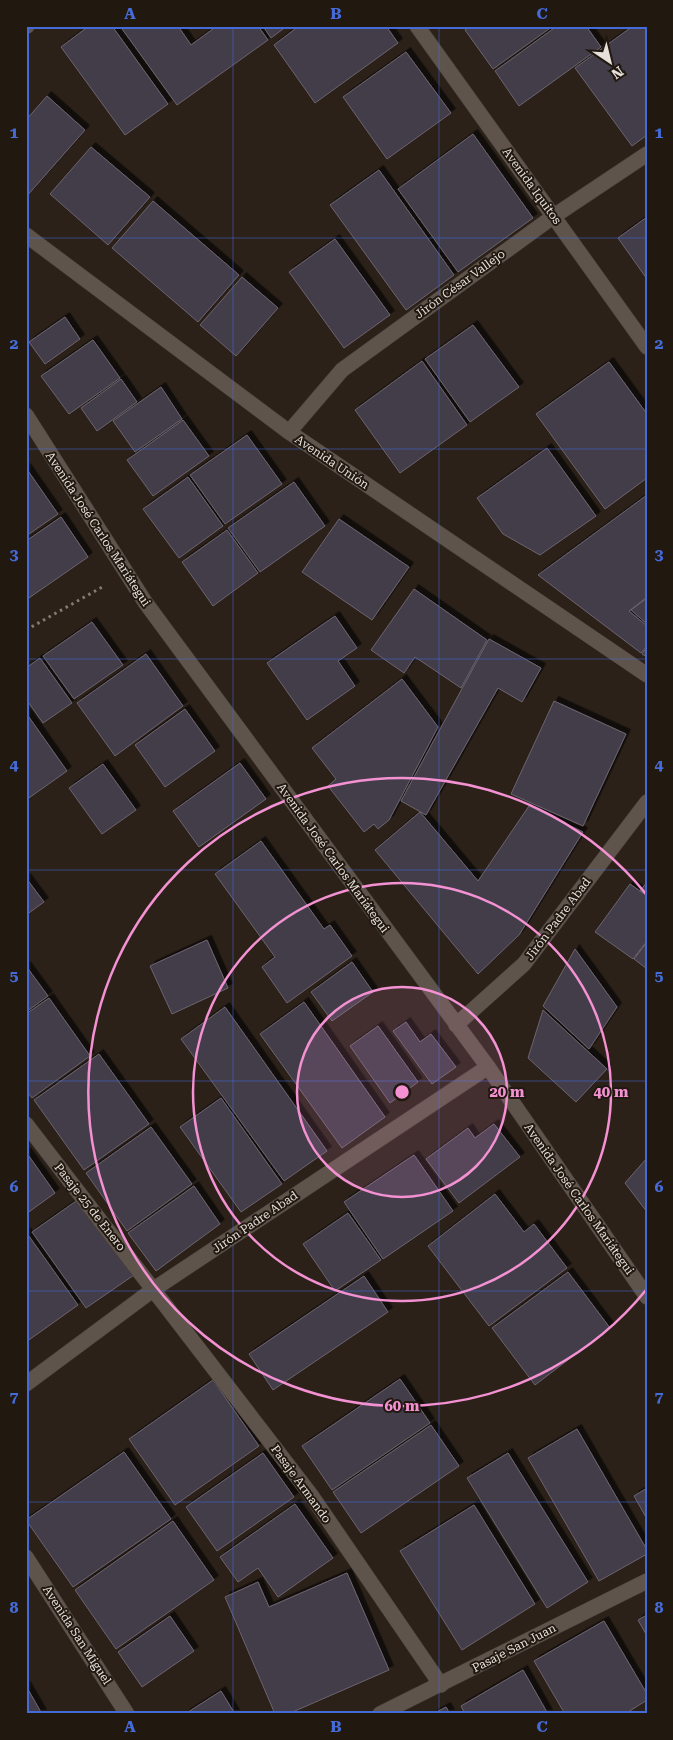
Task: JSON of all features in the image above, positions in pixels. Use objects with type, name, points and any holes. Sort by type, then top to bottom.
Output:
[{"type":"street","name":"Avenida Iquitos","points":[[418,26],[647,347]]},
{"type":"street","name":"Jirón César Vallejo","points":[[289,432],[342,370],[554,216],[647,154]]},
{"type":"street","name":"Avenida Unión","points":[[26,235],[289,432],[647,675]]},
{"type":"street","name":"Avenida José Carlos Mariátegui","points":[[26,415],[144,602],[488,1067],[647,1297]]},
{"type":"street","name":"Jirón Padre Abad","points":[[456,1025],[524,964],[647,802]]},
{"type":"street","name":"Jirón Padre Abad","points":[[26,1384],[154,1290],[488,1067]]},
{"type":"street","name":"Pasaje 25 de Enero","points":[[26,1124],[154,1290]]},
{"type":"street","name":"Pasaje Armando","points":[[154,1290],[311,1495],[441,1685]]},
{"type":"street","name":"Avenida San Miguel","points":[[26,1557],[127,1714]]},
{"type":"street","name":"Pasaje San Juan","points":[[380,1714],[647,1581]]},
{"type":"path","points":[[26,630],[126,573]]},
{"type":"building","points":[[89,26],[112,26],[168,104],[125,135],[61,47]]},
{"type":"building","points":[[120,26],[178,26],[191,45],[217,26],[258,26],[268,40],[177,105]]},
{"type":"building","points":[[263,26],[287,26],[271,38]]},
{"type":"building","points":[[299,26],[386,26],[398,43],[315,103],[274,45]]},
{"type":"building","points":[[470,26],[553,26],[493,69],[465,30]]},
{"type":"building","points":[[557,26],[586,26],[601,47],[519,106],[495,71]]},
{"type":"building","points":[[633,26],[647,26],[647,135],[632,146],[575,68]]},
{"type":"building","points":[[406,52],[451,113],[387,159],[343,97]]},
{"type":"building","points":[[47,96],[85,130],[26,197],[26,120]]},
{"type":"building","points":[[473,134],[533,218],[458,272],[398,189]]},
{"type":"building","points":[[91,147],[150,197],[108,245],[50,194]]},
{"type":"building","points":[[379,170],[454,275],[406,310],[330,205]]},
{"type":"building","points":[[153,201],[239,275],[198,322],[112,248]]},
{"type":"building","points":[[647,217],[647,279],[618,238]]},
{"type":"building","points":[[335,239],[390,315],[344,348],[289,272]]},
{"type":"building","points":[[242,277],[278,308],[236,356],[200,325]]},
{"type":"building","points":[[65,317],[80,339],[45,364],[29,342]]},
{"type":"building","points":[[473,325],[519,387],[470,422],[425,359]]},
{"type":"building","points":[[93,340],[120,378],[69,414],[41,376]]},
{"type":"building","points":[[422,361],[467,425],[400,473],[355,410]]},
{"type":"building","points":[[609,362],[647,414],[647,478],[605,509],[536,414]]},
{"type":"building","points":[[121,379],[137,402],[97,431],[81,408]]},
{"type":"building","points":[[161,387],[182,419],[135,452],[113,421]]},
{"type":"building","points":[[183,420],[209,456],[153,496],[127,460]]},
{"type":"building","points":[[247,435],[282,484],[225,524],[190,475]]},
{"type":"building","points":[[547,448],[596,516],[540,555],[503,534],[477,498]]},
{"type":"building","points":[[26,468],[58,514],[26,536]]},
{"type":"building","points":[[188,477],[223,526],[179,558],[143,509]]},
{"type":"building","points":[[294,482],[325,526],[260,572],[228,528]]},
{"type":"building","points":[[647,495],[647,597],[629,611],[647,626],[647,646],[641,653],[538,575]]},
{"type":"building","points":[[61,517],[88,557],[26,600],[26,541]]},
{"type":"building","points":[[339,519],[409,567],[372,620],[302,572]]},
{"type":"building","points":[[227,530],[258,573],[213,606],[182,562]]},
{"type":"building","points":[[414,589],[487,640],[461,688],[415,657],[404,673],[371,650]]},
{"type":"building","points":[[647,598],[647,624],[631,610]]},
{"type":"building","points":[[335,616],[357,648],[338,661],[355,686],[307,720],[267,663]]},
{"type":"building","points":[[92,622],[123,665],[74,699],[43,656]]},
{"type":"building","points":[[489,639],[541,668],[522,702],[498,688],[426,815],[401,801]]},
{"type":"building","points":[[647,647],[647,657],[642,654]]},
{"type":"building","points":[[146,654],[183,706],[115,756],[77,703]]},
{"type":"building","points":[[40,658],[72,703],[43,723],[26,699],[26,668]]},
{"type":"building","points":[[402,679],[438,727],[389,820],[378,829],[374,824],[364,832],[328,786],[336,779],[312,748]]},
{"type":"building","points":[[554,701],[626,734],[583,826],[511,794]]},
{"type":"building","points":[[185,709],[215,751],[165,787],[135,745]]},
{"type":"building","points":[[26,713],[67,771],[26,800]]},
{"type":"building","points":[[240,763],[266,799],[199,847],[173,811]]},
{"type":"building","points":[[103,764],[136,810],[102,834],[69,788]]},
{"type":"building","points":[[529,806],[583,832],[519,935],[478,974],[375,850],[420,812],[478,881]]},
{"type":"building","points":[[261,841],[324,929],[330,925],[352,956],[287,1003],[262,967],[275,957],[215,874]]},
{"type":"building","points":[[26,878],[44,902],[26,915]]},
{"type":"building","points":[[647,882],[647,896],[640,891]]},
{"type":"building","points":[[630,884],[647,896],[647,941],[633,959],[595,932]]},
{"type":"building","points":[[207,940],[228,988],[172,1014],[150,966]]},
{"type":"building","points":[[647,942],[647,969],[634,959]]},
{"type":"building","points":[[575,949],[617,1007],[589,1049],[543,1006]]},
{"type":"building","points":[[352,962],[373,992],[332,1021],[311,992]]},
{"type":"building","points":[[26,966],[48,996],[26,1012]]},
{"type":"building","points":[[49,998],[90,1056],[32,1098],[26,1090],[26,1014]]},
{"type":"building","points":[[304,1002],[385,1117],[342,1148],[260,1034]]},
{"type":"building","points":[[225,1007],[327,1151],[284,1181],[181,1039]]},
{"type":"building","points":[[543,1010],[607,1069],[576,1102],[528,1058]]},
{"type":"building","points":[[406,1022],[420,1042],[431,1034],[456,1067],[432,1084],[393,1031]]},
{"type":"building","points":[[378,1026],[418,1082],[390,1103],[350,1046]]},
{"type":"building","points":[[99,1054],[149,1124],[84,1170],[34,1100]]},
{"type":"building","points":[[221,1098],[282,1184],[241,1212],[180,1127]]},
{"type":"building","points":[[494,1124],[520,1157],[459,1203],[426,1159],[468,1128],[475,1138]]},
{"type":"building","points":[[151,1127],[192,1184],[127,1231],[86,1173]]},
{"type":"building","points":[[26,1152],[55,1193],[26,1214]]},
{"type":"building","points":[[414,1155],[453,1211],[383,1259],[344,1202]]},
{"type":"building","points":[[647,1158],[647,1212],[625,1183]]},
{"type":"building","points":[[194,1186],[220,1224],[156,1271],[128,1233]]},
{"type":"building","points":[[495,1194],[524,1232],[534,1224],[567,1268],[489,1326],[428,1246]]},
{"type":"building","points":[[79,1199],[134,1275],[86,1308],[32,1232]]},
{"type":"building","points":[[348,1213],[381,1260],[335,1291],[303,1244]]},
{"type":"building","points":[[26,1232],[78,1305],[26,1342]]},
{"type":"building","points":[[568,1272],[610,1328],[535,1385],[492,1328]]},
{"type":"building","points":[[364,1276],[388,1312],[273,1390],[249,1354]]},
{"type":"building","points":[[400,1379],[430,1423],[332,1490],[302,1446]]},
{"type":"building","points":[[213,1380],[259,1446],[175,1505],[129,1439]]},
{"type":"building","points":[[431,1425],[459,1466],[361,1533],[333,1492]]},
{"type":"building","points":[[577,1429],[647,1550],[647,1554],[599,1581],[528,1458]]},
{"type":"building","points":[[124,1452],[171,1519],[73,1587],[26,1520]]},
{"type":"building","points":[[263,1453],[294,1497],[217,1551],[186,1507]]},
{"type":"building","points":[[508,1453],[588,1582],[547,1608],[467,1478]]},
{"type":"building","points":[[647,1488],[647,1519],[634,1496]]},
{"type":"building","points":[[295,1504],[333,1558],[278,1597],[258,1568],[238,1582],[220,1557]]},
{"type":"building","points":[[474,1505],[535,1604],[462,1650],[400,1551]]},
{"type":"building","points":[[173,1521],[214,1580],[116,1649],[75,1590]]},
{"type":"building","points":[[347,1573],[389,1670],[288,1714],[275,1714],[225,1597],[258,1582],[269,1607]]},
{"type":"building","points":[[647,1615],[647,1636],[638,1620]]},
{"type":"building","points":[[170,1616],[194,1651],[142,1687],[118,1652]]},
{"type":"building","points":[[604,1621],[647,1694],[647,1700],[625,1714],[565,1714],[534,1661]]},
{"type":"building","points":[[523,1670],[548,1714],[465,1714],[461,1706]]},
{"type":"building","points":[[26,1686],[42,1714],[26,1714]]},
{"type":"building","points":[[221,1691],[235,1714],[185,1714]]},
{"type":"building","points":[[446,1707],[450,1714],[433,1714]]}]
